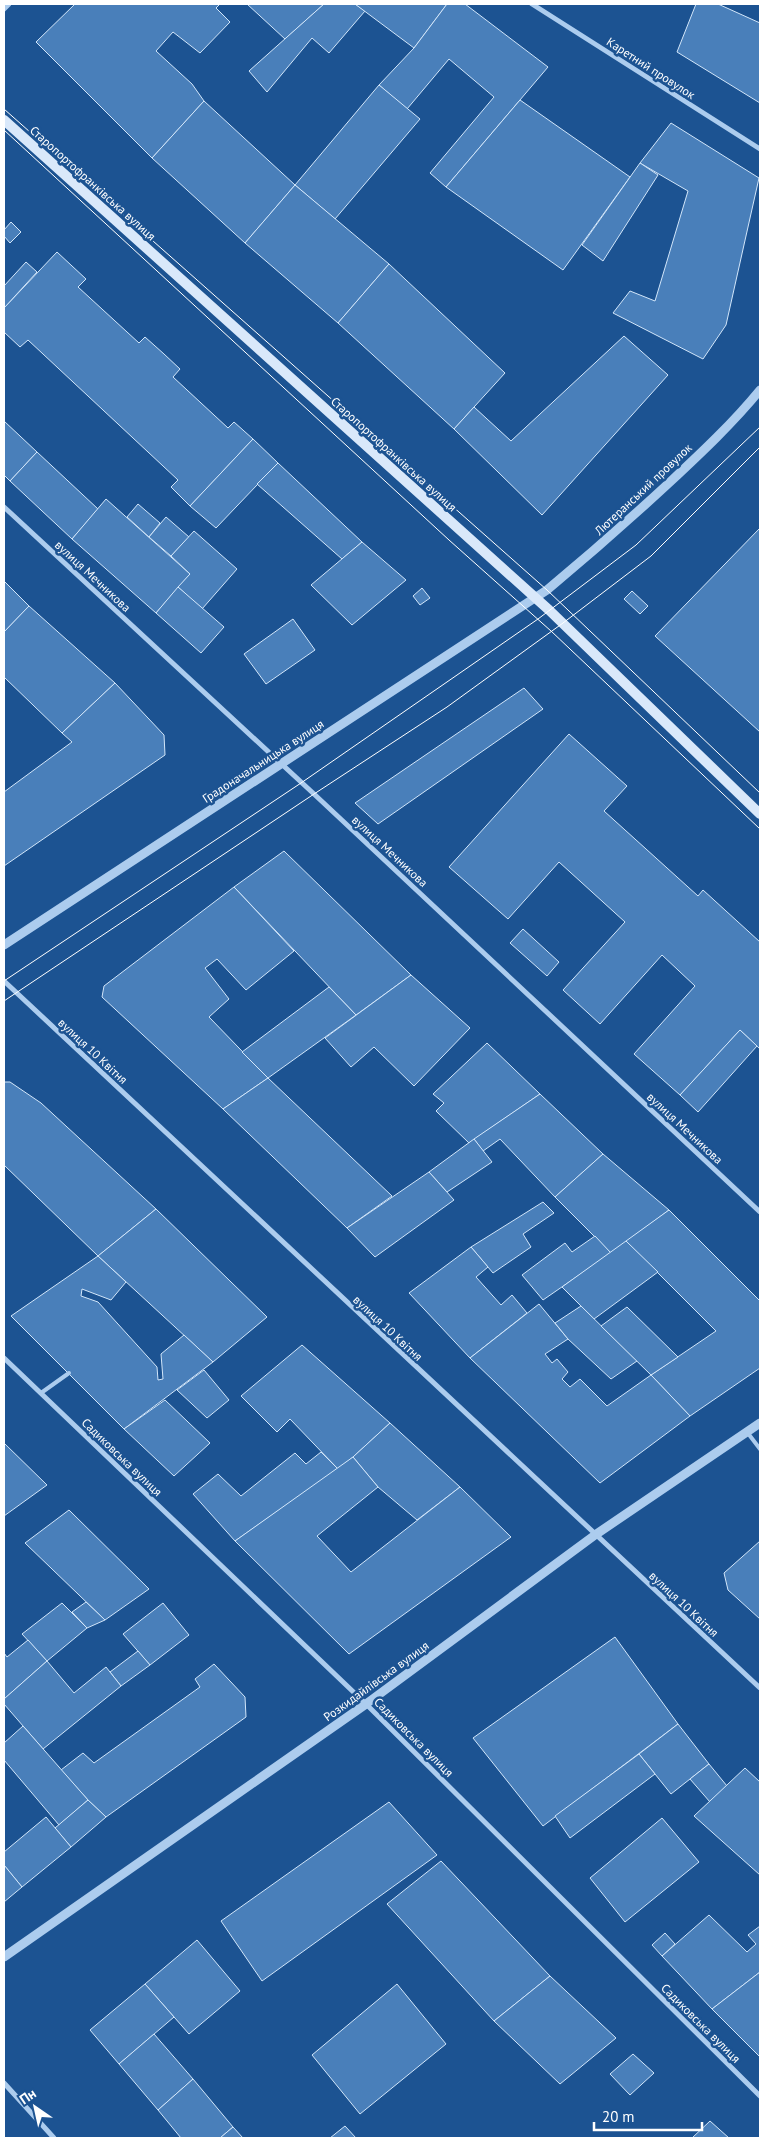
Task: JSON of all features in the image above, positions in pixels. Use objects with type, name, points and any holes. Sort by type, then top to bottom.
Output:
[{"type":"main road","name":"Старопортофранківська вулиця","points":[[4,120],[535,598],[760,814]]},
{"type":"street","points":[[4,9],[9,4]]},
{"type":"street","name":"Каретний провулок","points":[[532,4],[760,149]]},
{"type":"street","name":"Лютеранський провулок","points":[[535,598],[610,538],[696,458],[742,412],[760,390]]},
{"type":"street","name":"вулиця Мечникова","points":[[4,507],[760,1212]]},
{"type":"street","name":"Градоначальницька вулиця","points":[[4,945],[535,598]]},
{"type":"street","name":"вулиця 10 Квітня","points":[[4,981],[760,1688]]},
{"type":"street","name":"Садиковська вулиця","points":[[4,1358],[366,1704],[760,2096]]},
{"type":"street","name":"Розкидайлівська вулиця","points":[[4,1958],[366,1704],[595,1535],[760,1423]]},
{"type":"street","points":[[4,2083],[54,2138]]},
{"type":"lane","points":[[40,1393],[69,1373]]},
{"type":"lane","points":[[746,1432],[760,1449]]},
{"type":"building","points":[[75,4],[220,4],[216,8],[230,22],[200,53],[173,32],[156,51],[192,84],[204,101],[152,158],[36,42]]},
{"type":"building","points":[[247,4],[324,4],[285,39]]},
{"type":"building","points":[[324,4],[355,4],[365,11],[329,53],[312,38],[267,92],[249,71]]},
{"type":"building","points":[[355,4],[447,4],[414,48]]},
{"type":"building","points":[[447,4],[465,4],[548,67],[446,187],[430,173],[494,97],[449,59],[407,109],[379,85],[414,48]]},
{"type":"building","points":[[696,4],[718,4],[760,23],[760,103],[677,52]]},
{"type":"building","points":[[379,85],[420,119],[335,219],[295,185]]},
{"type":"building","points":[[520,100],[630,177],[563,270],[446,187]]},
{"type":"building","points":[[204,101],[295,185],[245,243],[152,158]]},
{"type":"building","points":[[671,123],[759,178],[726,325],[703,359],[613,313],[630,291],[655,301],[688,191],[640,163]]},
{"type":"building","points":[[640,163],[658,175],[603,261],[582,245]]},
{"type":"building","points":[[295,185],[389,264],[338,323],[245,243]]},
{"type":"building","points":[[11,222],[21,232],[10,243],[4,236],[4,230]]},
{"type":"building","points":[[57,252],[86,279],[78,287],[139,343],[145,337],[180,369],[173,377],[228,428],[234,422],[253,439],[190,506],[171,487],[178,480],[28,340],[20,347],[4,332],[4,308]]},
{"type":"building","points":[[26,262],[37,272],[4,308],[4,286]]},
{"type":"building","points":[[389,264],[505,373],[454,429],[338,323]]},
{"type":"building","points":[[624,336],[668,375],[542,515],[454,429],[474,407],[511,441]]},
{"type":"building","points":[[4,421],[37,452],[10,481],[4,475]]},
{"type":"building","points":[[253,439],[278,463],[216,528],[190,506]]},
{"type":"building","points":[[37,452],[98,509],[72,539],[10,481]]},
{"type":"building","points":[[278,463],[362,542],[342,559],[257,484]]},
{"type":"building","points":[[106,499],[190,574],[156,613],[72,539]]},
{"type":"building","points":[[138,504],[160,523],[149,537],[127,517]]},
{"type":"building","points":[[166,517],[189,537],[171,556],[149,537]]},
{"type":"building","points":[[760,528],[760,732],[655,636]]},
{"type":"building","points":[[194,531],[237,569],[202,609],[178,587],[190,574],[171,556]]},
{"type":"building","points":[[362,542],[406,580],[352,625],[311,585]]},
{"type":"building","points":[[4,581],[29,606],[4,632]]},
{"type":"building","points":[[178,587],[224,627],[201,653],[156,613]]},
{"type":"building","points":[[422,588],[430,598],[420,605],[413,596]]},
{"type":"building","points":[[632,591],[648,606],[640,614],[624,599]]},
{"type":"building","points":[[29,606],[115,683],[62,733],[4,677],[4,632]]},
{"type":"building","points":[[293,619],[315,650],[266,684],[244,654]]},
{"type":"building","points":[[115,683],[164,735],[165,755],[4,866],[4,792],[72,742],[62,733]]},
{"type":"building","points":[[524,688],[543,709],[378,824],[355,803]]},
{"type":"building","points":[[569,734],[627,786],[604,811],[698,896],[703,890],[760,942],[760,1049],[740,1030],[680,1095],[634,1054],[695,986],[662,955],[600,1024],[563,990],[625,922],[559,862],[508,919],[449,867]]},
{"type":"building","points":[[284,851],[411,975],[356,1015],[234,887]]},
{"type":"building","points":[[234,887],[294,951],[246,990],[217,959],[205,968],[229,999],[209,1017],[268,1078],[223,1109],[102,997],[104,986]]},
{"type":"building","points":[[523,929],[559,962],[547,976],[510,943]]},
{"type":"building","points":[[411,975],[470,1028],[414,1086],[374,1047],[351,1067],[325,1038]]},
{"type":"building","points":[[329,987],[356,1015],[268,1078],[242,1052]]},
{"type":"building","points":[[740,1030],[757,1046],[698,1112],[680,1095]]},
{"type":"building","points":[[487,1043],[540,1094],[469,1143],[436,1111],[444,1103],[433,1094]]},
{"type":"building","points":[[268,1078],[392,1196],[347,1228],[223,1109]]},
{"type":"building","points":[[4,1082],[10,1082],[41,1103],[156,1209],[98,1256],[4,1165]]},
{"type":"building","points":[[540,1094],[603,1154],[555,1197],[500,1139],[483,1151],[474,1139]]},
{"type":"building","points":[[474,1139],[492,1162],[447,1192],[429,1172]]},
{"type":"building","points":[[603,1154],[669,1210],[611,1253],[555,1197]]},
{"type":"building","points":[[429,1172],[454,1200],[375,1257],[347,1228]]},
{"type":"building","points":[[543,1202],[554,1213],[523,1234],[531,1247],[493,1273],[471,1247]]},
{"type":"building","points":[[156,1209],[267,1317],[213,1362],[98,1256]]},
{"type":"building","points":[[669,1210],[760,1301],[760,1368],[690,1416],[651,1375],[716,1331],[626,1241]]},
{"type":"building","points":[[595,1236],[611,1253],[543,1300],[522,1275],[565,1243],[572,1252]]},
{"type":"building","points":[[626,1241],[658,1272],[594,1319],[562,1287]]},
{"type":"building","points":[[471,1247],[488,1267],[476,1277],[501,1305],[512,1295],[527,1313],[470,1358],[409,1293]]},
{"type":"building","points":[[98,1256],[126,1282],[111,1300],[82,1289],[81,1296],[98,1302],[157,1367],[158,1380],[163,1379],[161,1354],[184,1335],[213,1362],[124,1429],[11,1316]]},
{"type":"building","points":[[539,1304],[568,1339],[545,1354],[552,1363],[557,1359],[568,1372],[562,1379],[570,1387],[580,1379],[607,1406],[651,1375],[690,1416],[600,1483],[470,1358]]},
{"type":"building","points":[[581,1306],[637,1361],[611,1379],[568,1339],[555,1323]]},
{"type":"building","points":[[627,1307],[678,1357],[651,1375],[601,1326]]},
{"type":"building","points":[[302,1345],[390,1423],[338,1469],[290,1419],[277,1432],[241,1396]]},
{"type":"building","points":[[204,1370],[229,1400],[207,1418],[177,1390]]},
{"type":"building","points":[[165,1400],[210,1443],[174,1476],[124,1429]]},
{"type":"building","points":[[390,1423],[460,1487],[417,1520],[378,1487],[353,1457]]},
{"type":"building","points":[[4,1443],[47,1485],[4,1516]]},
{"type":"building","points":[[321,1452],[338,1469],[235,1541],[193,1494],[218,1474],[241,1496],[295,1453],[306,1464]]},
{"type":"building","points":[[353,1457],[378,1487],[317,1536],[351,1572],[460,1487],[511,1537],[349,1654],[235,1541]]},
{"type":"building","points":[[69,1510],[149,1589],[105,1620],[25,1543]]},
{"type":"building","points":[[760,1541],[760,1619],[728,1590],[724,1573]]},
{"type":"building","points":[[86,1602],[105,1620],[87,1628],[72,1612]]},
{"type":"building","points":[[62,1603],[87,1628],[47,1661],[22,1634]]},
{"type":"building","points":[[163,1603],[189,1635],[150,1665],[123,1634]]},
{"type":"building","points":[[615,1637],[678,1724],[543,1826],[473,1738]]},
{"type":"building","points":[[28,1640],[47,1661],[4,1699],[4,1653],[7,1657]]},
{"type":"building","points":[[138,1651],[150,1665],[121,1686],[110,1672]]},
{"type":"building","points":[[47,1661],[74,1693],[106,1667],[121,1686],[43,1749],[4,1704],[4,1699]]},
{"type":"building","points":[[214,1664],[245,1697],[246,1717],[106,1817],[61,1770],[83,1753],[94,1763],[200,1687],[195,1679]]},
{"type":"building","points":[[678,1724],[709,1764],[671,1794],[639,1754]]},
{"type":"building","points":[[23,1726],[88,1800],[59,1825],[4,1760],[4,1743]]},
{"type":"building","points":[[639,1754],[655,1774],[570,1838],[555,1816]]},
{"type":"building","points":[[709,1764],[727,1786],[710,1802],[690,1779]]},
{"type":"building","points":[[745,1768],[760,1782],[760,1875],[694,1816]]},
{"type":"building","points":[[88,1800],[106,1817],[71,1847],[55,1828]]},
{"type":"building","points":[[389,1802],[437,1855],[262,1981],[221,1921]]},
{"type":"building","points":[[46,1817],[71,1847],[22,1887],[4,1865],[4,1852]]},
{"type":"building","points":[[662,1818],[699,1862],[625,1922],[590,1878]]},
{"type":"building","points":[[441,1861],[550,1976],[494,2021],[387,1904]]},
{"type":"building","points":[[4,1865],[22,1887],[4,1902]]},
{"type":"building","points":[[709,1915],[747,1952],[756,1944],[748,1935],[760,1926],[760,1972],[712,2009],[662,1956]]},
{"type":"building","points":[[665,1933],[675,1944],[662,1956],[652,1945]]},
{"type":"building","points":[[197,1940],[240,1991],[189,2034],[145,1984]]},
{"type":"building","points":[[760,1972],[760,2057],[712,2009]]},
{"type":"building","points":[[550,1976],[616,2038],[560,2084],[494,2021]]},
{"type":"building","points":[[145,1984],[174,2017],[119,2064],[90,2030]]},
{"type":"building","points":[[397,1984],[446,2044],[360,2114],[312,2055]]},
{"type":"building","points":[[154,2034],[193,2079],[158,2110],[119,2064]]},
{"type":"building","points":[[633,2054],[654,2073],[630,2095],[610,2074]]},
{"type":"building","points":[[193,2079],[233,2127],[220,2138],[181,2138],[158,2110]]},
{"type":"building","points":[[710,2121],[729,2138],[692,2138]]},
{"type":"building","points":[[345,2126],[356,2138],[330,2138]]},
{"type":"building","points":[[233,2127],[243,2138],[220,2138]]},
{"type":"tram line","points":[[4,109],[547,590],[760,793]]},
{"type":"tram line","points":[[4,130],[449,540],[551,631],[760,829]]},
{"type":"tram line","points":[[4,981],[301,783],[538,619],[636,545],[760,427]]},
{"type":"tram line","points":[[4,1001],[447,707],[563,623],[651,556],[760,447]]}]
